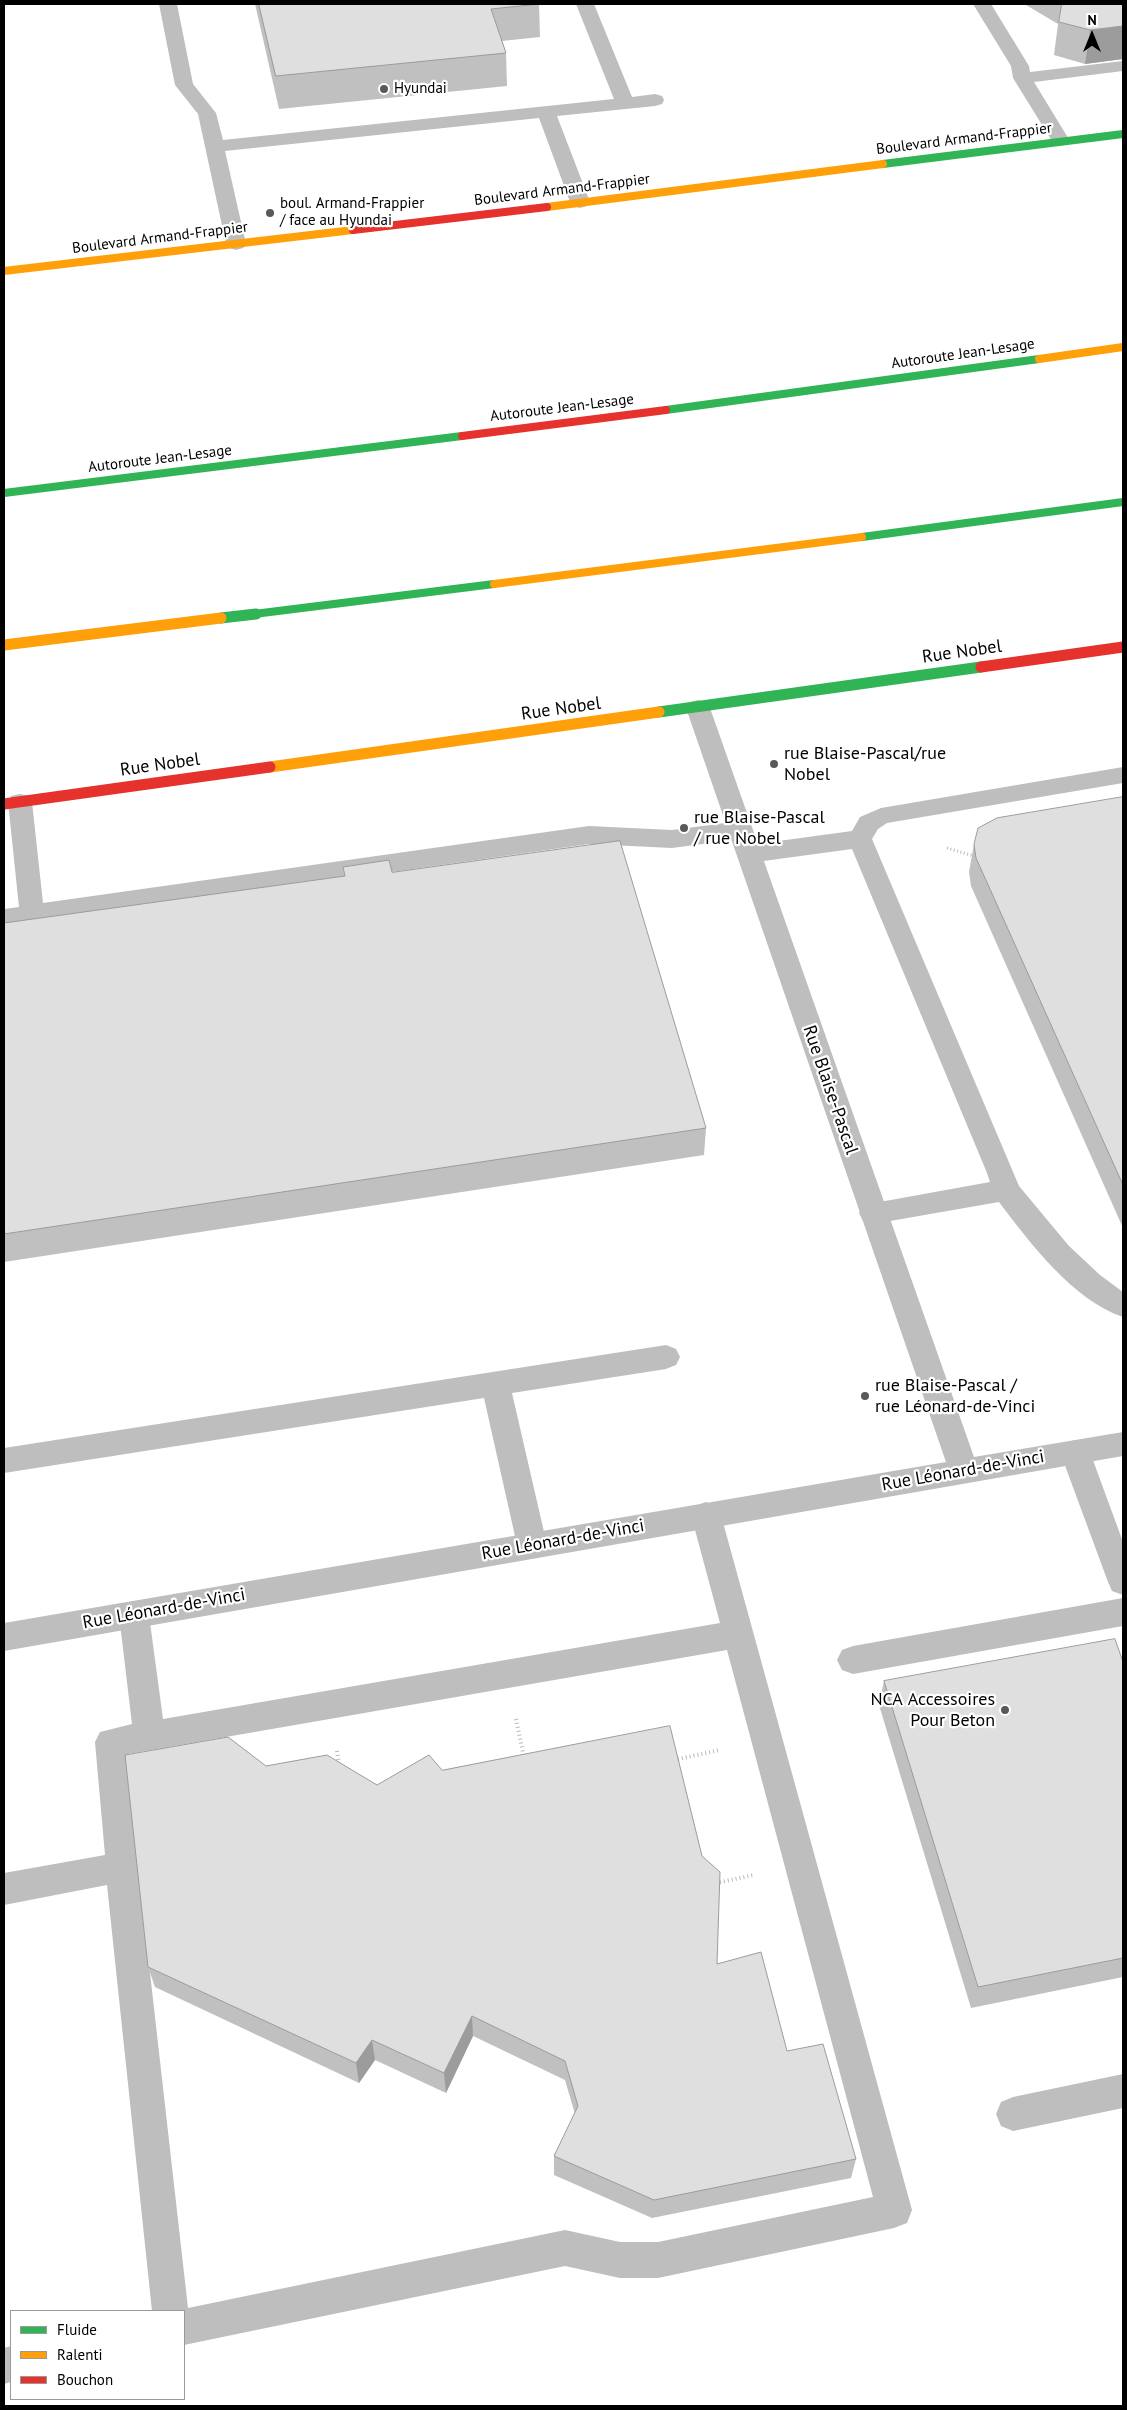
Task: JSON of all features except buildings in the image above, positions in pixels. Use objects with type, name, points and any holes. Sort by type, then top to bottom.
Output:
[{"type":"main road","name":"Boulevard Armand-Frappier","points":[[4,271],[580,202],[1123,134]]},
{"type":"main road","name":"Autoroute Jean-Lesage","points":[[4,493],[611,418],[1123,347]]},
{"type":"main road","points":[[4,645],[781,548],[1123,502]]},
{"type":"main road","name":"Rue Nobel","points":[[12,803],[1123,647]]},
{"type":"street","points":[[168,4],[184,85],[207,112],[236,244]]},
{"type":"street","points":[[585,4],[625,102]]},
{"type":"street","points":[[982,4],[1020,66],[1022,78],[1062,142]]},
{"type":"street","points":[[1022,78],[1123,66]]},
{"type":"street","points":[[214,146],[655,100]]},
{"type":"street","points":[[546,111],[580,202]]},
{"type":"street","name":"Rue Blaise-Pascal","points":[[698,708],[964,1471]]},
{"type":"street","points":[[860,839],[869,823],[881,816],[1123,775]]},
{"type":"street","points":[[12,803],[32,914]]},
{"type":"street","points":[[4,918],[589,835],[680,839],[740,830]]},
{"type":"street","points":[[749,854],[860,839]]},
{"type":"street","points":[[860,839],[1001,1173],[1006,1190],[1033,1227],[1103,1296],[1123,1306]]},
{"type":"street","points":[[873,1213],[1006,1190]]},
{"type":"street","points":[[4,1461],[666,1357]]},
{"type":"street","points":[[495,1384],[532,1545]]},
{"type":"street","name":"Rue Léonard-de-Vinci","points":[[4,1637],[706,1514],[1123,1444]]},
{"type":"street","points":[[1075,1452],[1123,1582]]},
{"type":"street","points":[[185,2327],[565,2248],[620,2260],[658,2260],[894,2210],[706,1514]]},
{"type":"street","points":[[853,1660],[1123,1612]]},
{"type":"street","points":[[134,1615],[149,1736]]},
{"type":"street","points":[[170,2310],[122,1867],[111,1742],[738,1634]]},
{"type":"street","points":[[4,1888],[122,1867]]},
{"type":"street","points":[[1013,2114],[1123,2091]]},
{"type":"path","points":[[506,1674],[524,1758]]},
{"type":"path","points":[[666,1755],[671,1761],[674,1770]]},
{"type":"path","points":[[331,1769],[340,1767]]},
{"type":"traffic: fast","points":[[883,164],[1123,134]]},
{"type":"traffic: fast","points":[[666,410],[1039,359]]},
{"type":"traffic: fast","points":[[4,493],[462,436]]},
{"type":"traffic: fast","points":[[862,537],[1123,502]]},
{"type":"traffic: fast","points":[[221,618],[494,584]]},
{"type":"traffic: fast","points":[[659,712],[981,667]]},
{"type":"traffic: slow","points":[[547,207],[883,164]]},
{"type":"traffic: slow","points":[[4,271],[353,230]]},
{"type":"traffic: slow","points":[[1039,359],[1123,347]]},
{"type":"traffic: slow","points":[[494,584],[862,537]]},
{"type":"traffic: slow","points":[[4,645],[221,618]]},
{"type":"traffic: slow","points":[[270,767],[659,712]]},
{"type":"traffic: jam","points":[[353,230],[547,207]]},
{"type":"traffic: jam","points":[[462,436],[666,410]]},
{"type":"traffic: jam","points":[[981,667],[1123,647]]},
{"type":"traffic: jam","points":[[4,804],[270,767]]},
{"type":"place","name":"Hyundai","points":[[384,89]]},
{"type":"place","name":"boul. Armand-Frappier / face au Hyundai","points":[[270,213]]},
{"type":"place","name":"rue Blaise-Pascal/rue Nobel","points":[[774,764]]},
{"type":"place","name":"rue Blaise-Pascal / rue Nobel","points":[[684,828]]},
{"type":"place","name":"rue Blaise-Pascal / rue Léonard-de-Vinci","points":[[865,1396]]},
{"type":"place","name":"NCA Accessoires Pour Beton","points":[[1005,1710]]}]
